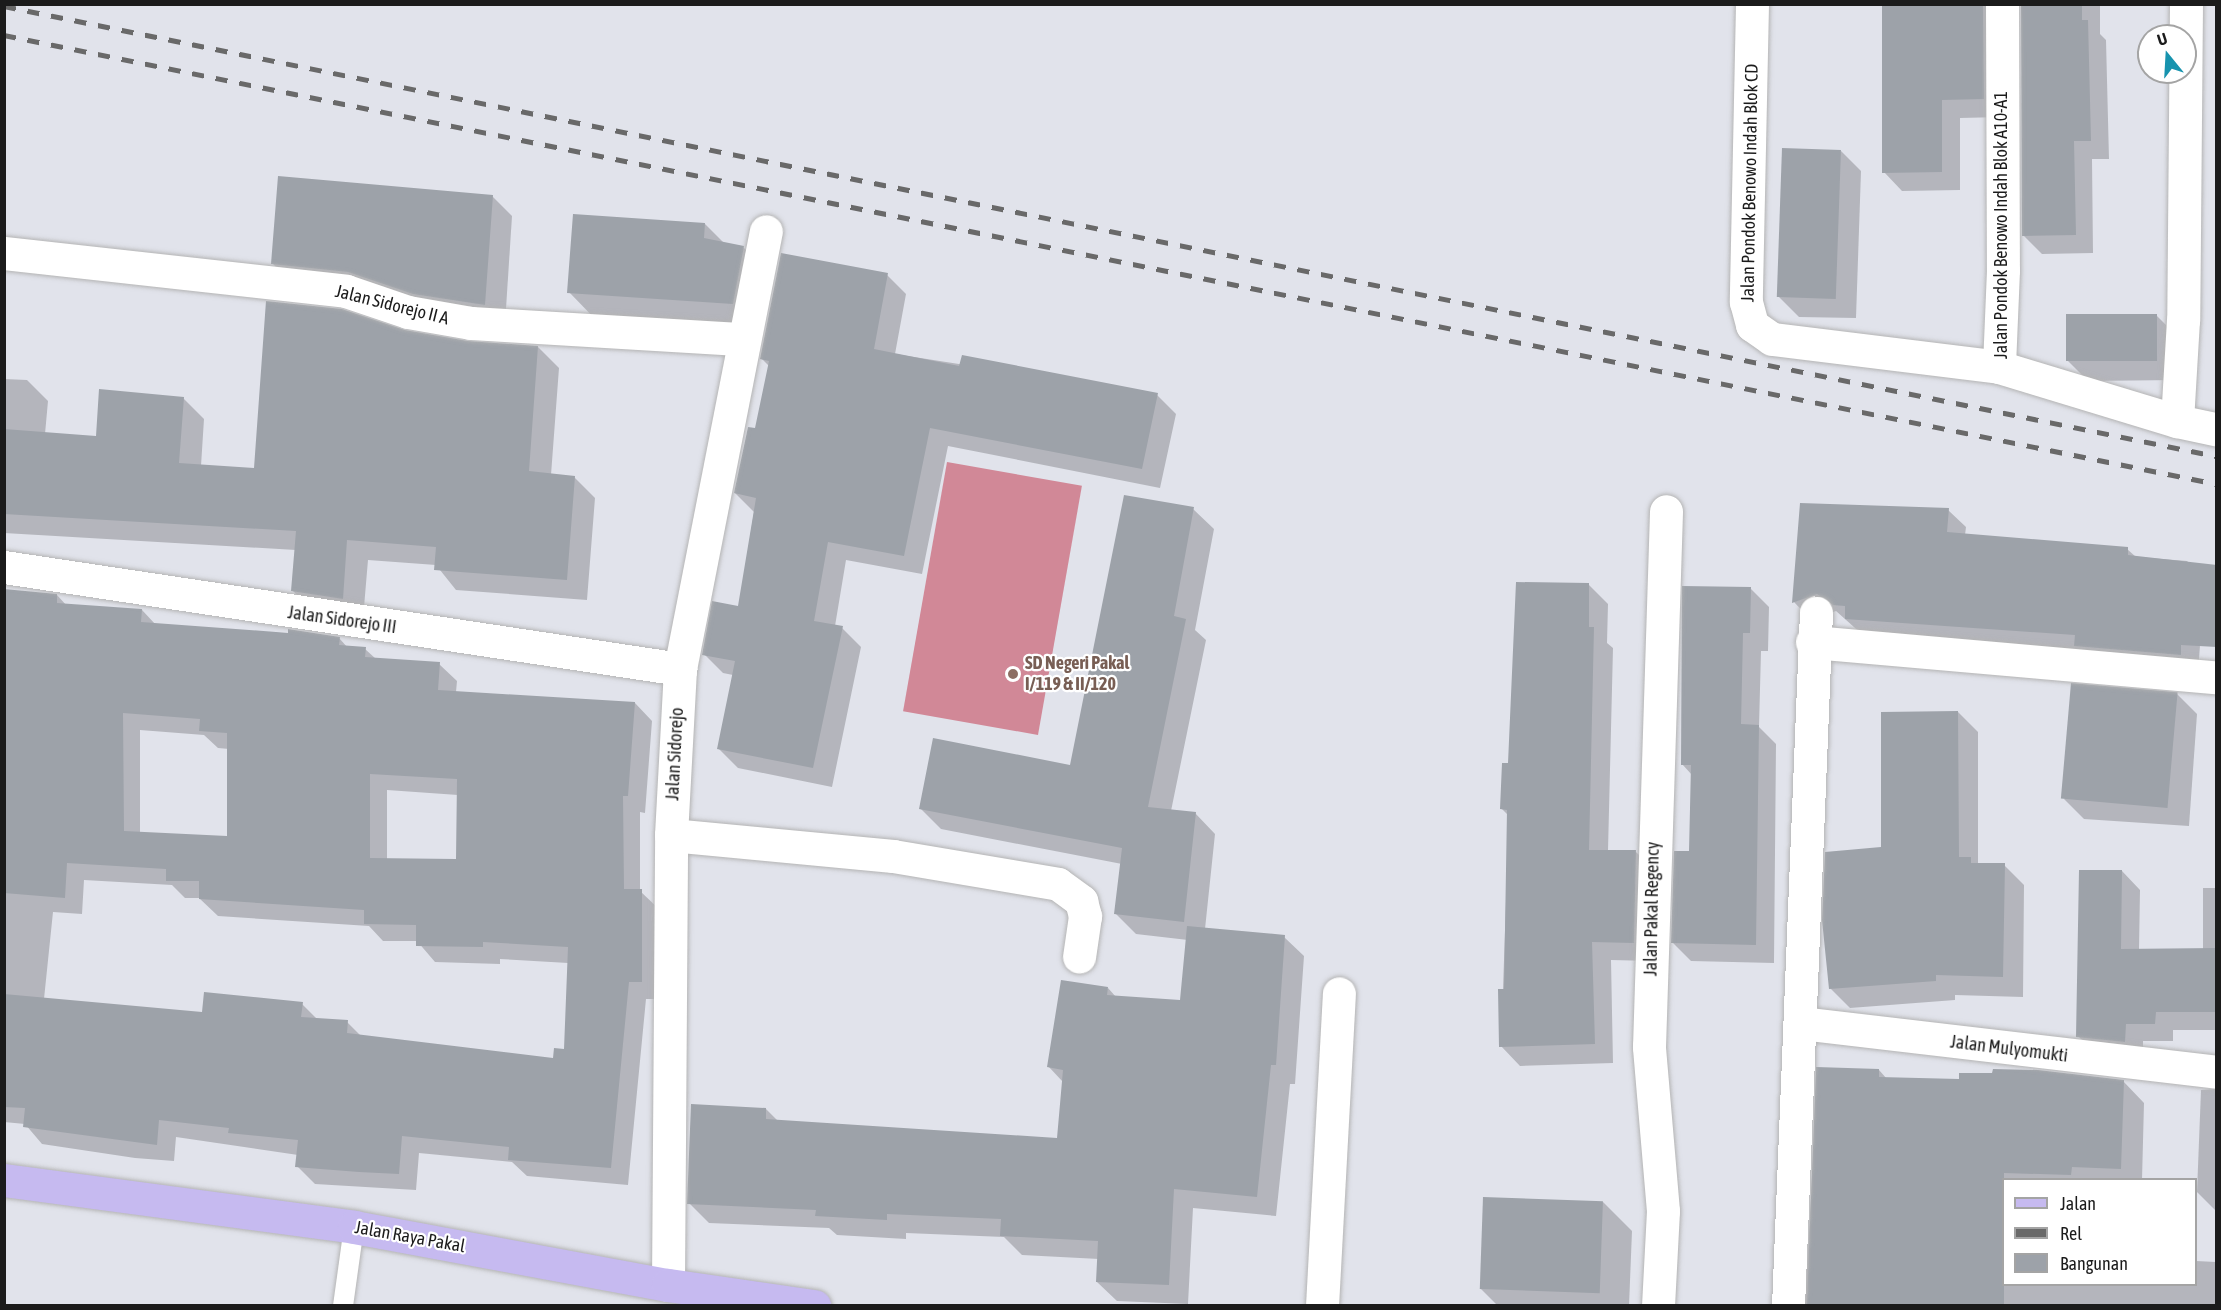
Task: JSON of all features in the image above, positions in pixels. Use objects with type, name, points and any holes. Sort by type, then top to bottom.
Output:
[{"type":"main road","name":"Jalan Raya Pakal","points":[[4,1179],[354,1227],[668,1285],[814,1305]]},
{"type":"street","name":"Jalan Pondok Benowo Indah Blok CD","points":[[1752,4],[1746,302],[1752,326],[1772,339],[1999,367]]},
{"type":"street","name":"Jalan Pondok Benowo Indah Blok A10-A1","points":[[2002,4],[2003,270],[1999,367],[2177,421],[2217,429]]},
{"type":"street","points":[[2177,421],[2183,320],[2186,4]]},
{"type":"street","name":"Jalan Sidorejo","points":[[668,1285],[671,836],[680,669],[766,231]]},
{"type":"street","name":"Jalan Sidorejo II A","points":[[4,253],[346,291],[408,312],[471,323],[744,339]]},
{"type":"street","name":"Jalan Pakal Regency","points":[[1658,1305],[1663,1211],[1649,1047],[1666,511]]},
{"type":"street","name":"Jalan Sidorejo III","points":[[4,567],[680,669]]},
{"type":"street","points":[[1788,1305],[1801,1023],[1814,627],[2217,677]]},
{"type":"street","points":[[671,836],[893,856],[1058,884],[1081,901],[1085,916],[1079,957]]},
{"type":"street","points":[[1322,1305],[1339,993]]},
{"type":"street","name":"Jalan Mulyomukti","points":[[1801,1023],[2217,1072]]},
{"type":"lane","points":[[343,1305],[354,1227]]},
{"type":"shaded area","points":[[947,462],[1082,486],[1038,735],[903,711]]},
{"type":"building","points":[[1882,4],[1983,4],[1984,99],[1942,100],[1942,172],[1882,173]]},
{"type":"building","points":[[2021,4],[2082,4],[2082,20],[2088,20],[2091,141],[2074,141],[2076,235],[2022,236]]},
{"type":"building","points":[[1782,148],[1841,150],[1836,299],[1777,297]]},
{"type":"building","points":[[278,176],[493,195],[485,305],[413,294],[348,272],[271,264]]},
{"type":"building","points":[[573,214],[705,223],[704,238],[744,246],[733,304],[567,293]]},
{"type":"building","points":[[781,253],[888,273],[874,349],[959,366],[962,355],[1158,393],[1142,469],[930,428],[904,556],[828,542],[814,621],[843,626],[813,768],[717,749],[735,661],[702,655],[712,601],[738,606],[756,498],[734,493],[748,427],[755,428],[769,361],[760,359]]},
{"type":"building","points":[[266,301],[342,309],[405,330],[468,341],[538,346],[529,471],[575,476],[567,580],[434,570],[436,547],[347,540],[343,599],[291,591],[296,531],[4,514],[4,429],[96,436],[99,389],[184,397],[179,463],[254,468]]},
{"type":"building","points":[[2066,314],[2157,314],[2157,361],[2066,361]]},
{"type":"building","points":[[1124,495],[1194,507],[1174,616],[1186,619],[1148,807],[1196,812],[1184,922],[1114,914],[1122,848],[919,809],[933,738],[1070,765]]},
{"type":"building","points":[[1800,503],[1949,508],[1947,532],[2128,547],[2128,555],[2217,565],[2217,647],[2181,645],[2181,655],[2074,646],[2075,635],[1845,619],[1845,606],[1833,605],[1817,594],[1792,603]]},
{"type":"building","points":[[1516,582],[1589,583],[1589,627],[1594,627],[1589,850],[1636,850],[1634,943],[1592,942],[1595,1044],[1499,1047],[1498,989],[1504,989],[1507,810],[1500,809],[1502,763],[1508,763]]},
{"type":"building","points":[[1682,586],[1751,587],[1750,633],[1743,633],[1741,724],[1759,725],[1756,945],[1671,943],[1674,851],[1689,851],[1691,765],[1681,765]]},
{"type":"building","points":[[4,589],[57,594],[57,603],[142,609],[141,622],[288,633],[288,629],[340,637],[339,645],[366,647],[365,657],[440,662],[438,690],[635,702],[628,796],[623,796],[624,889],[642,889],[642,982],[629,982],[611,1168],[508,1160],[509,1147],[402,1136],[399,1174],[359,1172],[295,1167],[298,1140],[228,1133],[229,1128],[159,1120],[157,1145],[23,1127],[25,1108],[4,1107],[4,994],[202,1012],[204,992],[303,1002],[301,1017],[348,1020],[347,1033],[553,1058],[554,1048],[564,1049],[568,947],[483,942],[483,947],[416,946],[416,925],[364,924],[364,910],[199,899],[199,881],[166,881],[166,869],[67,863],[65,898],[4,893]],"holes":[[[123,713],[200,719],[199,731],[227,733],[227,836],[124,831]],[[370,774],[457,779],[456,859],[370,858]]]},
{"type":"building","points":[[2071,683],[2178,692],[2167,808],[2061,799]]},
{"type":"building","points":[[1958,711],[1959,857],[1971,857],[1971,863],[2005,863],[2003,977],[1936,975],[1936,981],[1829,989],[1822,920],[1825,852],[1881,847],[1881,712]]},
{"type":"building","points":[[2079,870],[2122,870],[2121,949],[2217,948],[2217,1012],[2156,1012],[2155,1024],[2126,1024],[2125,1042],[2076,1037]]},
{"type":"building","points":[[1187,926],[1285,935],[1276,1065],[1271,1065],[1257,1197],[1174,1189],[1169,1285],[1096,1282],[1098,1241],[1000,1236],[1001,1219],[887,1214],[887,1220],[815,1216],[816,1210],[687,1204],[691,1104],[766,1108],[766,1119],[1057,1138],[1063,1070],[1047,1067],[1061,980],[1108,987],[1107,995],[1180,1000]]},
{"type":"building","points":[[1816,1067],[1879,1069],[1879,1077],[1959,1079],[1959,1073],[1992,1073],[1993,1069],[2038,1070],[2124,1080],[2121,1169],[2072,1167],[2071,1175],[2004,1173],[2004,1178],[2002,1178],[2002,1286],[2004,1286],[2004,1305],[1807,1304]]},
{"type":"building","points":[[1483,1197],[1603,1201],[1600,1293],[1480,1289]]},
{"type":"railway","points":[[4,6],[2216,456]]},
{"type":"railway","points":[[4,35],[2216,484]]},
{"type":"place","name":"SD Negeri Pakal I/119 & II/120","points":[[1013,674]]}]
